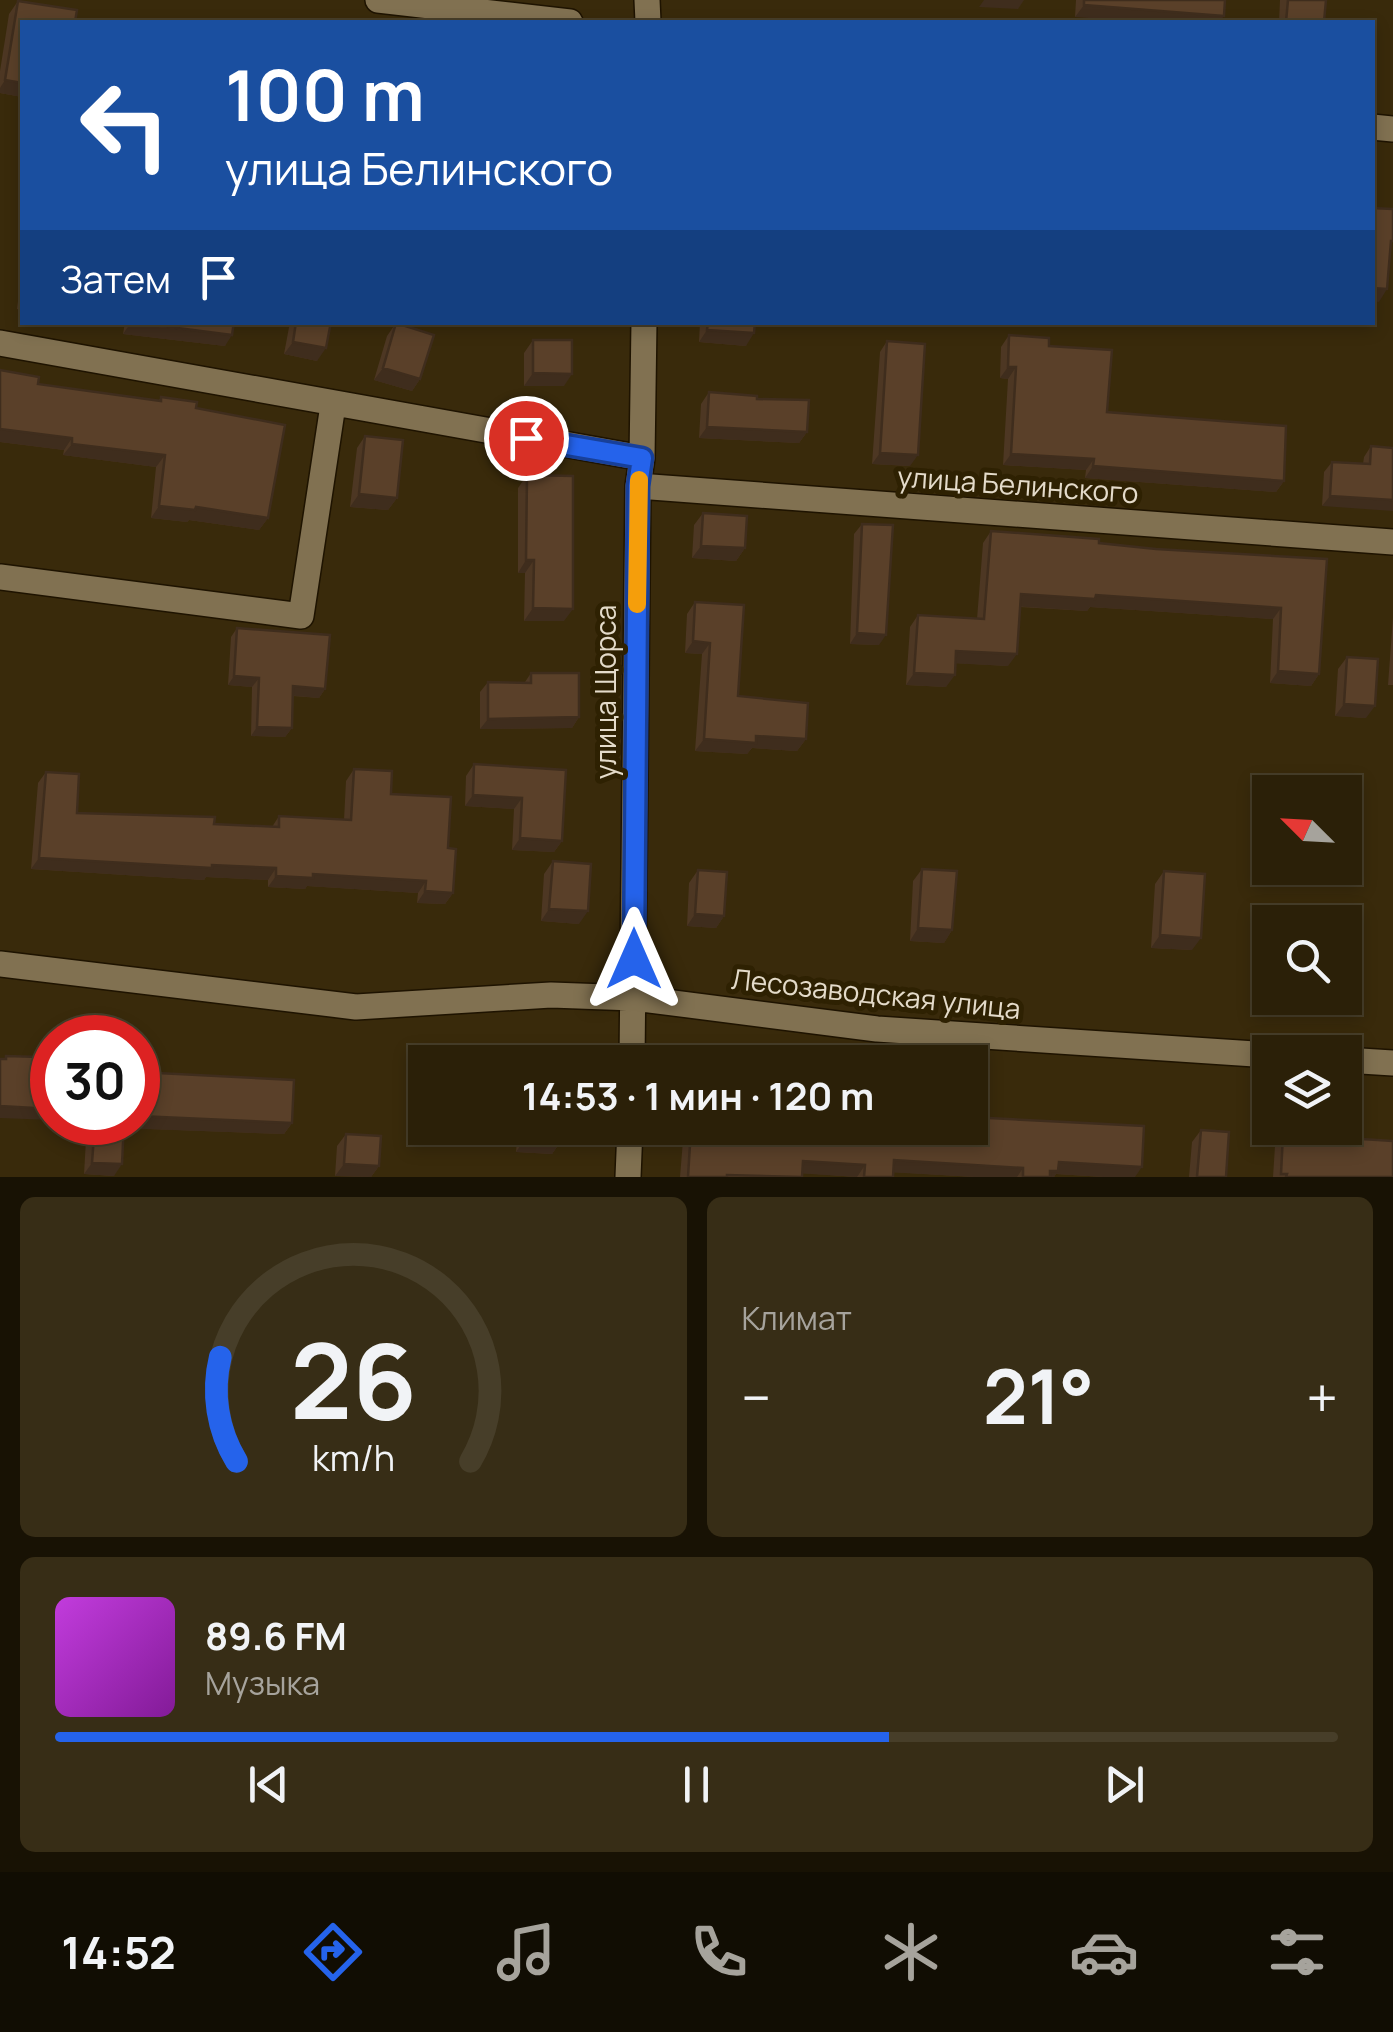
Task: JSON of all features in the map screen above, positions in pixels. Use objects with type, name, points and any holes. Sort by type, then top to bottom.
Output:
[{"type":"street","points":[[378,0],[553,20]]},
{"type":"street","name":"улица Щорса","points":[[633,1045],[638,486],[644,325]]},
{"type":"street","points":[[0,343],[642,458]]},
{"type":"street","points":[[0,577],[302,616],[333,405]]},
{"type":"street","name":"улица Белинского","points":[[638,486],[1393,542]]},
{"type":"street","name":"Лесозаводская улица","points":[[0,964],[356,1007],[551,995],[634,998],[878,1029],[1252,1054]]},
{"type":"street","points":[[1362,1061],[1393,1063]]},
{"type":"street","points":[[628,1177],[629,1145]]},
{"type":"building","points":[[1084,0],[1225,0],[1224,16],[1084,5]]},
{"type":"building","points":[[1288,0],[1326,0],[1324,20],[1286,20]]},
{"type":"building","points":[[18,1],[77,10],[75,20],[20,20],[20,83],[5,80]]},
{"type":"building","points":[[1375,208],[1393,209],[1387,289],[1375,288]]},
{"type":"building","points":[[154,325],[234,325],[232,335]]},
{"type":"building","points":[[296,325],[330,325],[326,348],[293,342]]},
{"type":"building","points":[[395,325],[434,335],[420,379],[383,368]]},
{"type":"building","points":[[708,325],[755,325],[754,333],[707,330]]},
{"type":"building","points":[[1009,335],[1049,338],[1049,346],[1112,350],[1107,412],[1286,426],[1284,481],[1093,466],[1094,459],[1011,454],[1016,367],[1008,367]]},
{"type":"building","points":[[533,340],[572,340],[572,374],[533,373]]},
{"type":"building","points":[[887,341],[925,344],[918,455],[880,453]]},
{"type":"building","points":[[0,370],[39,377],[38,384],[161,401],[161,397],[197,402],[196,408],[285,425],[268,518],[196,507],[195,510],[159,506],[165,455],[72,444],[72,438],[0,429]]},
{"type":"building","points":[[709,392],[757,399],[809,400],[807,432],[707,427]]},
{"type":"building","points":[[365,436],[403,440],[397,498],[359,494]]},
{"type":"building","points":[[1371,446],[1393,448],[1393,500],[1330,496],[1332,462],[1370,464]]},
{"type":"building","points":[[527,475],[573,476],[573,609],[533,608],[534,560],[526,560]]},
{"type":"building","points":[[703,513],[747,516],[745,548],[701,546]]},
{"type":"building","points":[[862,524],[893,525],[886,635],[857,633]]},
{"type":"building","points":[[991,531],[1099,539],[1099,543],[1156,549],[1327,559],[1319,674],[1278,671],[1281,608],[1096,595],[1095,599],[1021,594],[1017,654],[956,651],[955,675],[914,673],[918,615],[984,619]]},
{"type":"building","points":[[695,602],[744,605],[738,696],[808,703],[806,739],[756,736],[756,743],[704,739],[710,643],[693,641]]},
{"type":"building","points":[[237,628],[330,635],[325,689],[293,686],[292,728],[257,727],[259,678],[234,676]]},
{"type":"building","points":[[1347,657],[1378,659],[1375,706],[1344,704]]},
{"type":"building","points":[[531,673],[579,673],[579,717],[488,719],[488,682],[531,683]]},
{"type":"building","points":[[474,764],[566,770],[562,841],[520,838],[522,798],[473,795]]},
{"type":"building","points":[[354,769],[392,771],[391,794],[451,797],[448,848],[456,849],[453,893],[425,891],[426,881],[313,874],[313,878],[276,876],[276,868],[39,858],[46,772],[79,774],[77,813],[215,817],[214,824],[279,827],[279,816],[351,820]]},
{"type":"building","points":[[553,861],[591,864],[588,911],[549,909]]},
{"type":"building","points":[[922,869],[957,871],[952,930],[918,928]]},
{"type":"building","points":[[698,870],[727,872],[724,916],[695,914]]},
{"type":"building","points":[[1164,871],[1205,874],[1201,938],[1160,935]]},
{"type":"building","points":[[30,1057],[30,1108],[0,1106],[0,1059]]},
{"type":"building","points":[[160,1073],[294,1080],[292,1123],[160,1117]]},
{"type":"building","points":[[988,1118],[1144,1126],[1142,1167],[1059,1162],[1058,1171],[1050,1171],[1050,1177],[1023,1177],[1023,1168],[894,1160],[893,1177],[864,1177],[865,1165],[803,1161],[802,1177],[688,1177],[690,1145],[988,1145]]},
{"type":"building","points":[[1201,1130],[1229,1132],[1226,1177],[1197,1177]]},
{"type":"building","points":[[346,1134],[381,1136],[379,1166],[344,1164]]},
{"type":"building","points":[[1362,1139],[1393,1141],[1393,1177],[1281,1174],[1282,1145],[1362,1145]]},
{"type":"building","points":[[93,1145],[123,1145],[122,1164],[92,1163]]},
{"type":"slow traffic","points":[[637,604],[639,480]]},
{"type":"route","points":[[526,438],[642,458],[638,486],[634,959]]}]
